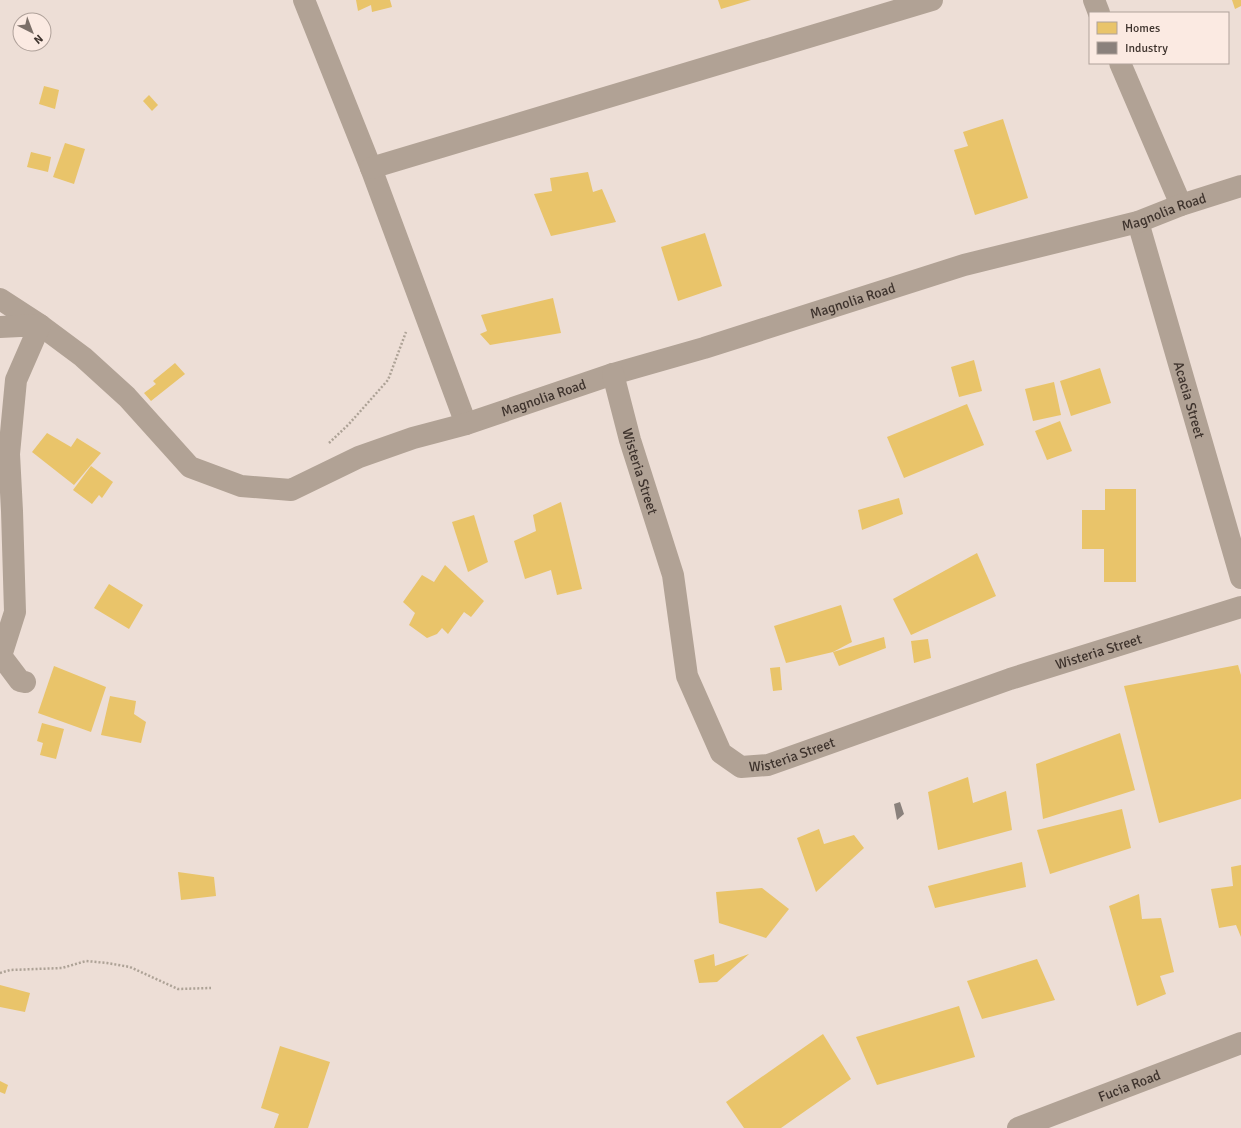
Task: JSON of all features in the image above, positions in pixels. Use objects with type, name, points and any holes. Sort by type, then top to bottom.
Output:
[{"type":"street","points":[[304,0],[371,168],[466,424]]},
{"type":"street","points":[[371,168],[932,0]]},
{"type":"street","points":[[1094,0],[1099,12]]},
{"type":"street","points":[[1120,64],[1181,205]]},
{"type":"street","name":"Magnolia Road","points":[[0,299],[40,325],[83,357],[127,397],[190,467],[241,486],[291,490],[359,457],[413,438],[466,424],[613,374],[704,348],[964,265],[1138,222],[1181,205],[1241,186]]},
{"type":"street","name":"Acacia Street","points":[[1138,222],[1241,578]]},
{"type":"street","points":[[0,327],[40,325],[16,380],[9,454],[14,612],[1,656],[20,681],[25,682]]},
{"type":"street","name":"Wisteria Street","points":[[613,374],[630,440],[673,575],[687,676],[722,753],[741,767],[768,765],[1010,679],[1241,607]]},
{"type":"street","name":"Fucia Road","points":[[1018,1128],[1241,1043]]},
{"type":"path","points":[[326,446],[349,424],[388,380],[412,316],[422,305]]},
{"type":"path","points":[[0,973],[10,970],[62,968],[86,961],[130,967],[178,989],[211,988]]},
{"type":"building: Homes","points":[[356,0],[390,0],[392,7],[372,12],[371,5],[358,11]]},
{"type":"building: Homes","points":[[718,0],[751,0],[721,9]]},
{"type":"building: Homes","points":[[1232,0],[1241,0],[1241,6],[1235,9]]},
{"type":"building: Homes","points":[[44,86],[59,90],[55,109],[39,104]]},
{"type":"building: Homes","points":[[149,95],[158,105],[152,111],[143,101]]},
{"type":"building: Homes","points":[[1003,119],[1028,198],[975,215],[954,150],[968,146],[963,132]]},
{"type":"building: Homes","points":[[65,143],[85,149],[74,184],[53,177]]},
{"type":"building: Homes","points":[[31,152],[51,157],[48,172],[27,167]]},
{"type":"building: Homes","points":[[588,172],[593,192],[602,189],[616,222],[551,236],[534,194],[552,191],[550,178]]},
{"type":"building: Homes","points":[[705,233],[722,286],[678,301],[661,247]]},
{"type":"building: Homes","points":[[553,298],[561,333],[490,345],[480,334],[487,331],[481,315]]},
{"type":"building: Homes","points":[[974,360],[982,391],[959,397],[951,367]]},
{"type":"building: Homes","points":[[175,363],[185,374],[151,401],[144,393],[156,384],[153,381]]},
{"type":"building: Homes","points":[[1100,368],[1111,403],[1071,416],[1060,381]]},
{"type":"building: Homes","points":[[1054,382],[1061,415],[1033,421],[1025,389]]},
{"type":"building: Homes","points":[[967,404],[984,445],[904,478],[887,437]]},
{"type":"building: Homes","points":[[1060,421],[1072,451],[1047,460],[1035,431]]},
{"type":"building: Homes","points":[[47,433],[71,447],[77,438],[101,453],[74,485],[32,452]]},
{"type":"building: Homes","points":[[91,466],[113,482],[102,498],[99,495],[92,504],[73,490]]},
{"type":"building: Homes","points":[[1105,489],[1136,489],[1136,582],[1104,582],[1104,549],[1082,549],[1082,510],[1105,510]]},
{"type":"building: Homes","points":[[899,498],[903,514],[862,530],[858,510]]},
{"type":"building: Homes","points":[[561,502],[582,589],[557,595],[551,570],[525,579],[514,541],[536,531],[533,515]]},
{"type":"building: Homes","points":[[474,515],[488,562],[468,572],[452,522]]},
{"type":"building: Homes","points":[[977,553],[996,596],[911,635],[893,599]]},
{"type":"building: Homes","points":[[445,565],[484,601],[471,617],[464,612],[448,634],[442,628],[437,634],[427,638],[409,625],[415,613],[403,602],[422,575],[434,582]]},
{"type":"building: Homes","points":[[109,584],[143,605],[129,629],[94,608]]},
{"type":"building: Homes","points":[[841,605],[852,642],[833,652],[786,663],[774,626]]},
{"type":"building: Homes","points":[[884,637],[886,648],[839,666],[833,652]]},
{"type":"building: Homes","points":[[928,639],[931,658],[914,663],[911,641]]},
{"type":"building: Homes","points":[[1238,665],[1241,675],[1241,799],[1159,823],[1124,686]]},
{"type":"building: Homes","points":[[54,666],[106,687],[91,732],[38,713]]},
{"type":"building: Homes","points":[[780,667],[782,690],[773,691],[770,668]]},
{"type":"building: Homes","points":[[110,696],[136,701],[134,714],[146,722],[141,743],[101,735]]},
{"type":"building: Homes","points":[[42,723],[64,729],[56,759],[40,755],[43,743],[37,741]]},
{"type":"building: Homes","points":[[1120,733],[1135,790],[1043,819],[1036,764]]},
{"type":"building: Homes","points":[[968,777],[973,803],[1006,791],[1012,830],[938,850],[928,792]]},
{"type":"building: Homes","points":[[1122,809],[1131,848],[1050,874],[1037,830]]},
{"type":"building: Homes","points":[[819,829],[824,844],[854,835],[864,848],[816,892],[797,838]]},
{"type":"building: Homes","points":[[1022,862],[1026,887],[935,908],[928,886]]},
{"type":"building: Homes","points":[[1241,865],[1241,937],[1236,925],[1219,928],[1211,889],[1233,886],[1231,867]]},
{"type":"building: Homes","points":[[178,872],[214,877],[216,896],[181,900]]},
{"type":"building: Homes","points":[[762,888],[789,909],[766,938],[719,923],[716,892]]},
{"type":"building: Homes","points":[[1139,894],[1142,919],[1161,918],[1174,972],[1160,976],[1166,994],[1137,1006],[1109,906]]},
{"type":"building: Homes","points":[[714,954],[715,966],[749,954],[717,982],[699,983],[694,960]]},
{"type":"building: Homes","points":[[1037,959],[1055,1000],[982,1019],[967,981]]},
{"type":"building: Homes","points":[[0,985],[30,993],[25,1012],[0,1007]]},
{"type":"building: Homes","points":[[959,1006],[975,1057],[877,1085],[856,1037]]},
{"type":"building: Homes","points":[[823,1034],[851,1079],[781,1128],[744,1128],[726,1102]]},
{"type":"building: Homes","points":[[280,1046],[330,1062],[308,1128],[274,1128],[279,1114],[261,1108]]},
{"type":"building: Homes","points":[[0,1081],[8,1085],[5,1094],[0,1092]]},
{"type":"building: Industry","points":[[900,802],[904,814],[897,820],[894,804]]}]
